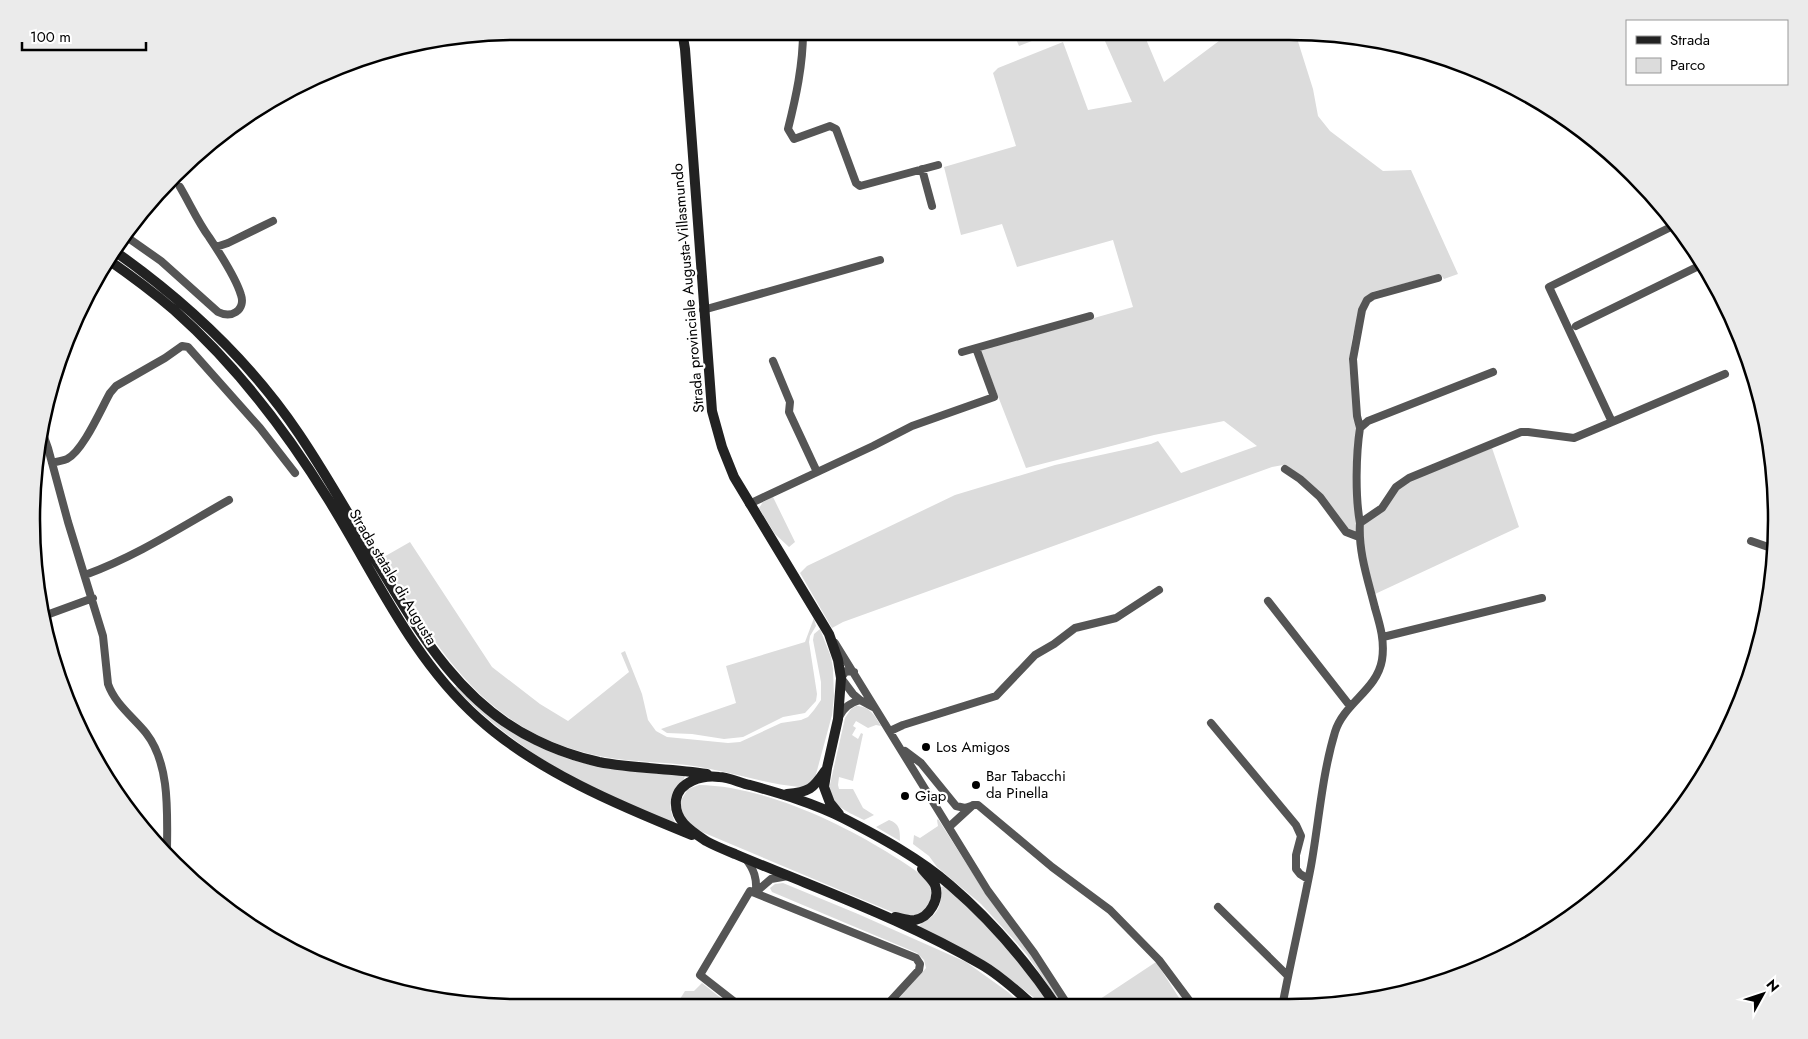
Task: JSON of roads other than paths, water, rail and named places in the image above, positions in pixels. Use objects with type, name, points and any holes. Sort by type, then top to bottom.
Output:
[{"type":"main road","name":"Strada provinciale Augusta-Villasmundo","points":[[683,40],[712,411],[722,447],[734,477],[828,634],[838,660],[841,678],[838,719],[826,768]]},
{"type":"main road","name":"Strada statale di Augusta","points":[[119,256],[168,292],[213,332],[258,380],[298,432],[323,471],[412,622],[456,680],[472,697],[510,727],[559,750],[599,762],[687,771],[720,777],[784,794],[844,818]]},
{"type":"main road","name":"Strada statale di Augusta","points":[[114,264],[173,309],[209,343],[264,405],[302,457],[403,628],[442,680],[478,719],[530,758],[577,784],[709,842]]},
{"type":"main road","points":[[784,794],[803,793],[810,790],[826,768]]},
{"type":"main road","points":[[826,768],[824,787],[830,804],[844,818],[909,856],[949,884],[998,929],[1037,976],[1052,999]]},
{"type":"main road","points":[[720,777],[700,778],[690,782],[678,792],[676,811],[684,825],[709,842],[882,915],[983,965],[1025,999]]},
{"type":"main road","points":[[882,915],[914,920],[922,917],[934,905],[936,898],[935,884],[909,856]]},
{"type":"street","points":[[803,40],[800,77],[788,129],[794,139],[830,126],[836,128],[856,183],[860,186],[938,165]]},
{"type":"street","points":[[922,169],[932,206]]},
{"type":"street","points":[[131,240],[166,266],[218,312],[234,313],[240,308],[242,301],[241,293],[180,188]]},
{"type":"street","points":[[216,247],[273,221]]},
{"type":"street","points":[[1612,422],[1549,288],[1669,228]]},
{"type":"street","points":[[703,310],[880,260]]},
{"type":"street","points":[[1576,326],[1696,267]]},
{"type":"street","points":[[1284,999],[1336,729],[1350,706],[1375,680],[1382,659],[1383,637],[1359,537],[1357,455],[1360,428],[1357,416],[1353,366],[1358,332],[1365,303],[1372,296],[1438,278]]},
{"type":"street","points":[[962,352],[1090,316]]},
{"type":"street","points":[[52,463],[68,458],[84,442],[110,393],[116,386],[182,346],[188,347],[195,354],[260,428],[295,473]]},
{"type":"street","points":[[749,504],[912,426],[994,397],[976,348]]},
{"type":"street","points":[[773,361],[790,402],[789,412],[817,472]]},
{"type":"street","points":[[1360,428],[1368,421],[1493,372]]},
{"type":"street","points":[[1360,523],[1382,508],[1396,487],[1410,478],[1521,432],[1574,438],[1725,374]]},
{"type":"street","points":[[46,444],[103,636],[105,670],[110,691],[147,734],[158,756],[163,772],[167,804],[167,845]]},
{"type":"street","points":[[1284,469],[1300,479],[1320,497],[1346,532],[1359,537]]},
{"type":"street","points":[[85,575],[115,564],[157,543],[229,500]]},
{"type":"street","points":[[1751,541],[1767,547]]},
{"type":"street","points":[[890,731],[902,725],[996,696],[1035,655],[1075,628],[1116,618],[1159,590]]},
{"type":"street","points":[[49,614],[93,598]]},
{"type":"street","points":[[1383,637],[1542,598]]},
{"type":"street","points":[[1268,600],[1350,706]]},
{"type":"street","points":[[828,634],[854,672],[988,891],[1034,953],[1064,999]]},
{"type":"street","points":[[854,672],[846,671],[841,678],[860,700],[877,711]]},
{"type":"street","points":[[838,719],[846,706],[860,700]]},
{"type":"street","points":[[1211,723],[1296,825],[1301,836],[1296,855],[1296,869],[1308,879]]},
{"type":"street","points":[[901,748],[921,763],[956,806],[965,808],[978,805],[1052,867],[1110,910],[1159,960],[1188,999]]},
{"type":"street","points":[[949,827],[972,805]]},
{"type":"street","points":[[744,858],[753,868],[756,878],[756,892]]},
{"type":"street","points":[[756,892],[771,878],[789,876]]},
{"type":"street","points":[[731,999],[700,975],[750,891],[916,958],[920,964],[919,970],[892,999]]},
{"type":"street","points":[[1218,907],[1288,976]]},
{"type":"place","name":"Los Amigos","points":[[926,747]]},
{"type":"place","name":"Bar Tabacchi da Pinella","points":[[976,785]]},
{"type":"place","name":"Giap","points":[[905,796]]}]
